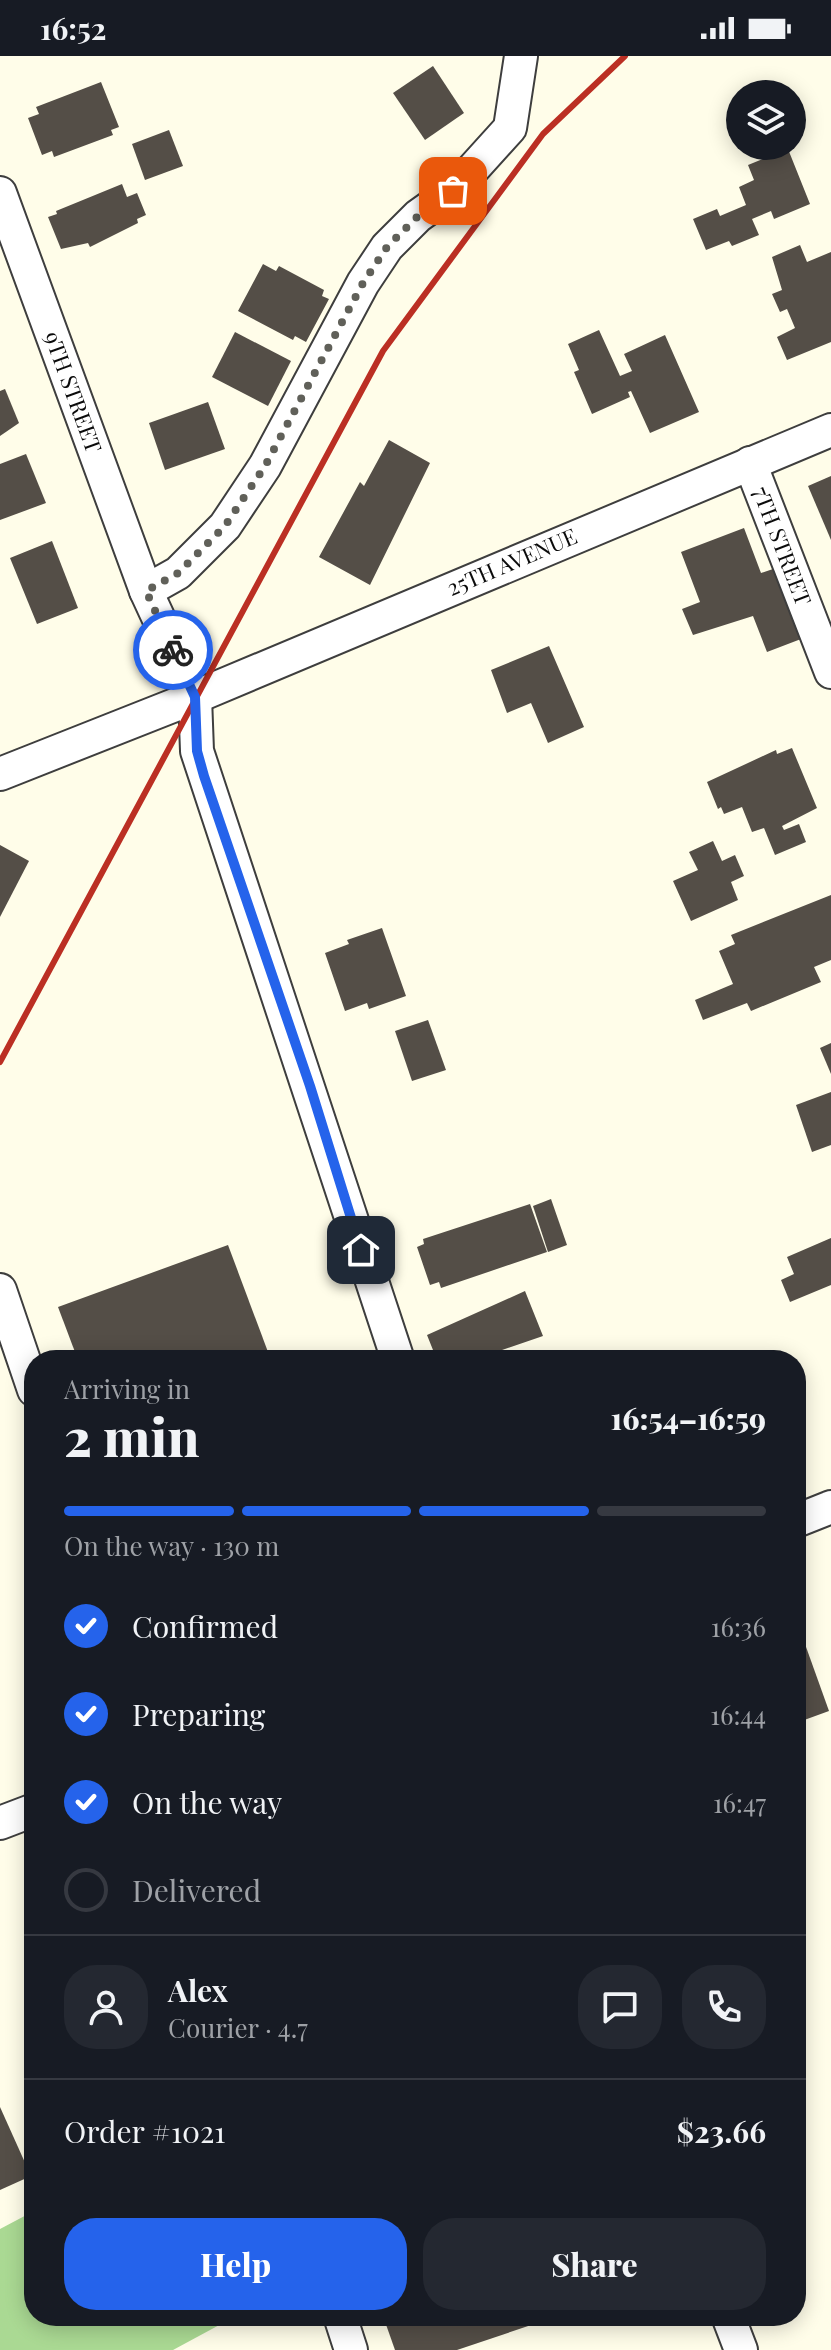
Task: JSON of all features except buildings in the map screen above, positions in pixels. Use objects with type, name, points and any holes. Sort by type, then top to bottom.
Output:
[{"type":"street","points":[[395,1350],[204,776],[197,751],[195,697],[146,591],[178,573],[225,526],[265,466],[363,283],[387,247],[418,216],[453,191],[510,128],[521,56]]},
{"type":"street","name":"9TH STREET","points":[[0,193],[146,591]]},
{"type":"street","name":"25TH AVENUE","points":[[0,774],[195,697],[831,430]]},
{"type":"street","name":"7TH STREET","points":[[750,463],[831,672]]},
{"type":"street","points":[[0,1290],[24,1361]]},
{"type":"street","points":[[806,1517],[831,1507]]},
{"type":"street","points":[[0,1823],[24,1814]]},
{"type":"street","points":[[343,2326],[351,2350]]},
{"type":"street","points":[[732,2326],[741,2350]]},
{"type":"green space","points":[[24,2216],[24,2326],[217,2326],[173,2350],[0,2350],[0,2229]]},
{"type":"railway","points":[[0,1062],[383,351],[543,134],[625,56]]},
{"type":"way so far","points":[[173,650],[146,591],[178,573],[225,526],[265,466],[363,283],[387,247],[418,216],[453,191]]},
{"type":"route","points":[[173,650],[195,697],[197,751],[204,776],[310,1086],[361,1250]]}]
